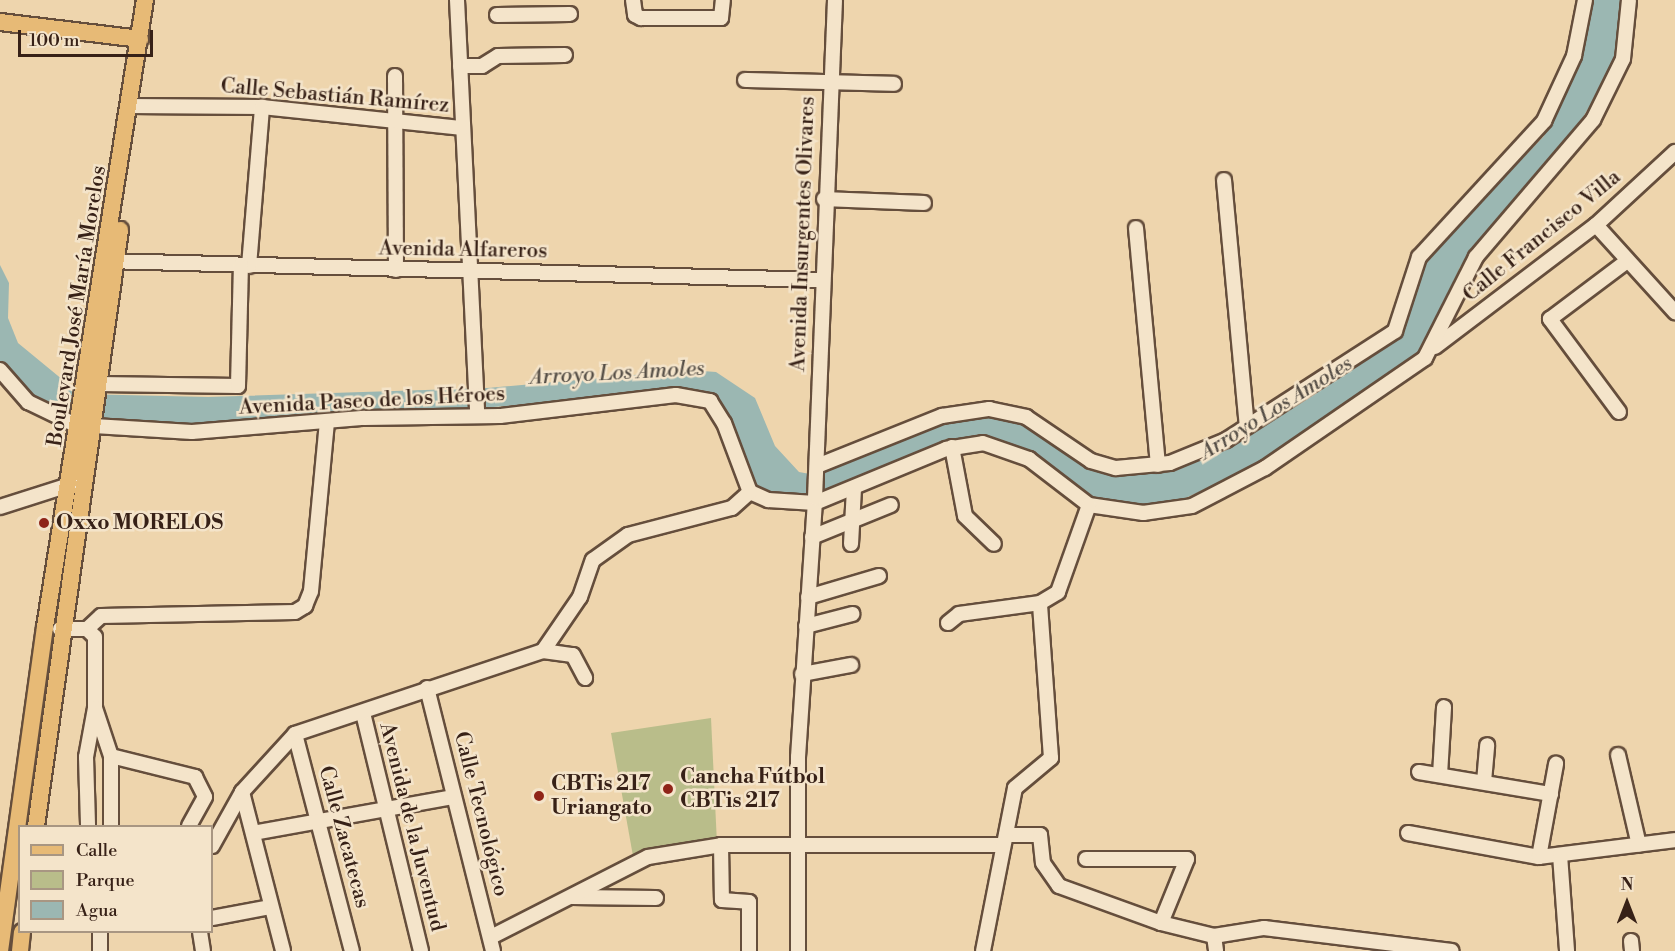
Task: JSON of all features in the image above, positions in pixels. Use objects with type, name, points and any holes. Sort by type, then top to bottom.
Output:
[{"type":"main road","name":"Boulevard José María Morelos","points":[[21,825],[94,388],[146,0]]},
{"type":"main road","points":[[0,22],[140,39]]},
{"type":"main road","name":"Boulevard José María Morelos","points":[[36,825],[77,483]]},
{"type":"main road","name":"Boulevard José María Morelos","points":[[0,951],[18,842]]},
{"type":"main road","points":[[20,951],[22,933]]},
{"type":"street","points":[[457,0],[477,414]]},
{"type":"street","points":[[539,0],[539,15]]},
{"type":"street","points":[[633,0],[634,15],[641,18],[721,18],[723,0]]},
{"type":"street","name":"Avenida Insurgentes Olivares","points":[[815,501],[824,199],[835,0]]},
{"type":"street","points":[[816,468],[942,416],[989,410],[1026,417],[1102,465],[1158,465],[1205,450],[1247,426],[1395,331],[1419,257],[1544,122],[1574,56],[1585,0]]},
{"type":"street","points":[[543,651],[580,597],[593,560],[628,535],[732,508],[750,492],[768,500],[815,501],[854,488],[952,447],[983,443],[1029,459],[1089,505],[1143,513],[1206,501],[1322,431],[1433,349],[1455,289],[1476,257],[1593,120],[1623,59],[1629,0]]},
{"type":"street","points":[[497,15],[570,14]]},
{"type":"street","points":[[460,66],[482,66],[498,56],[565,55]]},
{"type":"street","points":[[395,76],[396,270]]},
{"type":"street","points":[[745,80],[894,84]]},
{"type":"street","name":"Calle Sebastián Ramírez","points":[[130,106],[262,107],[463,128]]},
{"type":"street","points":[[245,266],[262,107]]},
{"type":"street","name":"Calle Francisco Villa","points":[[1433,349],[1596,225],[1675,152]]},
{"type":"street","points":[[1224,180],[1247,426]]},
{"type":"street","points":[[824,199],[924,203]]},
{"type":"street","points":[[1596,225],[1626,262],[1675,312]]},
{"type":"street","points":[[1136,228],[1158,465]]},
{"type":"street","name":"Avenida Alfareros","points":[[110,261],[822,280]]},
{"type":"street","points":[[1619,412],[1550,320],[1626,262]]},
{"type":"street","name":"Avenida Paseo de los Héroes","points":[[94,388],[238,386],[245,266]]},
{"type":"street","name":"Avenida Paseo de los Héroes","points":[[0,370],[4,383],[28,402],[87,424],[192,432],[477,414],[694,396],[710,401],[724,423],[750,492]]},
{"type":"street","points":[[60,629],[87,629],[101,616],[295,612],[305,606],[311,591],[327,423]]},
{"type":"street","points":[[952,447],[965,516],[994,544]]},
{"type":"street","points":[[0,507],[77,483]]},
{"type":"street","points":[[851,544],[854,488]]},
{"type":"street","points":[[798,951],[802,845],[802,674],[815,501]]},
{"type":"street","points":[[812,537],[891,505]]},
{"type":"street","points":[[948,623],[959,614],[1040,603],[1058,592],[1070,571],[1089,505]]},
{"type":"street","points":[[808,597],[879,576]]},
{"type":"street","points":[[983,951],[1015,788],[1051,758],[1040,603]]},
{"type":"street","points":[[806,626],[852,614]]},
{"type":"street","points":[[87,629],[95,637],[95,708],[86,757],[88,825]]},
{"type":"street","points":[[213,844],[242,792],[295,734],[543,651],[573,656],[585,678]]},
{"type":"street","points":[[802,674],[851,665]]},
{"type":"street","name":"Calle Tecnológico","points":[[427,688],[492,944]]},
{"type":"street","points":[[1440,775],[1444,707]]},
{"type":"street","points":[[95,708],[111,756],[111,825]]},
{"type":"street","name":"Avenida de la Juventud","points":[[363,713],[384,809],[421,951]]},
{"type":"street","name":"Calle Zacatecas","points":[[295,734],[352,951]]},
{"type":"street","points":[[1484,782],[1487,745]]},
{"type":"street","points":[[1618,755],[1639,845]]},
{"type":"street","points":[[111,756],[195,777],[205,797],[190,825]]},
{"type":"street","points":[[1539,857],[1556,764]]},
{"type":"street","points":[[1419,772],[1551,794]]},
{"type":"street","points":[[242,792],[283,951]]},
{"type":"street","points":[[253,833],[454,797]]},
{"type":"street","points":[[1408,832],[1539,857],[1675,840]]},
{"type":"street","points":[[492,944],[570,897],[648,856],[721,845],[1004,840],[1040,835],[1043,863],[1059,886],[1161,922],[1214,936],[1264,928],[1452,951]]},
{"type":"street","points":[[721,845],[722,902],[748,902],[749,951]]},
{"type":"street","points":[[1560,855],[1568,951]]},
{"type":"street","points":[[1086,859],[1187,859],[1161,922]]},
{"type":"street","points":[[570,897],[656,898]]},
{"type":"street","points":[[213,918],[271,907]]},
{"type":"street","points":[[200,933],[203,951]]},
{"type":"street","points":[[1214,936],[1216,951]]},
{"type":"green space","name":"Cancha Fútbol CBTis 217","points":[[711,718],[717,844],[633,856],[611,733]]},
{"type":"water","name":"Arroyo Los Amoles","points":[[1591,0],[1624,0],[1620,42],[1605,80],[1572,136],[1460,267],[1426,347],[1262,463],[1166,507],[1147,511],[1091,501],[983,440],[854,484],[794,498],[769,497],[753,488],[713,397],[697,392],[197,429],[84,421],[30,402],[0,367],[0,265],[9,283],[8,318],[18,343],[80,394],[208,397],[487,388],[689,370],[716,372],[755,398],[775,446],[799,472],[810,474],[927,425],[995,414],[1020,420],[1086,463],[1170,467],[1384,345],[1415,271],[1544,136],[1584,48]]},
{"type":"place","name":"Oxxo MORELOS","points":[[44,523]]},
{"type":"place","name":"Cancha Fútbol CBTis 217","points":[[668,789]]},
{"type":"place","name":"CBTis 217 Uriangato","points":[[539,796]]}]
